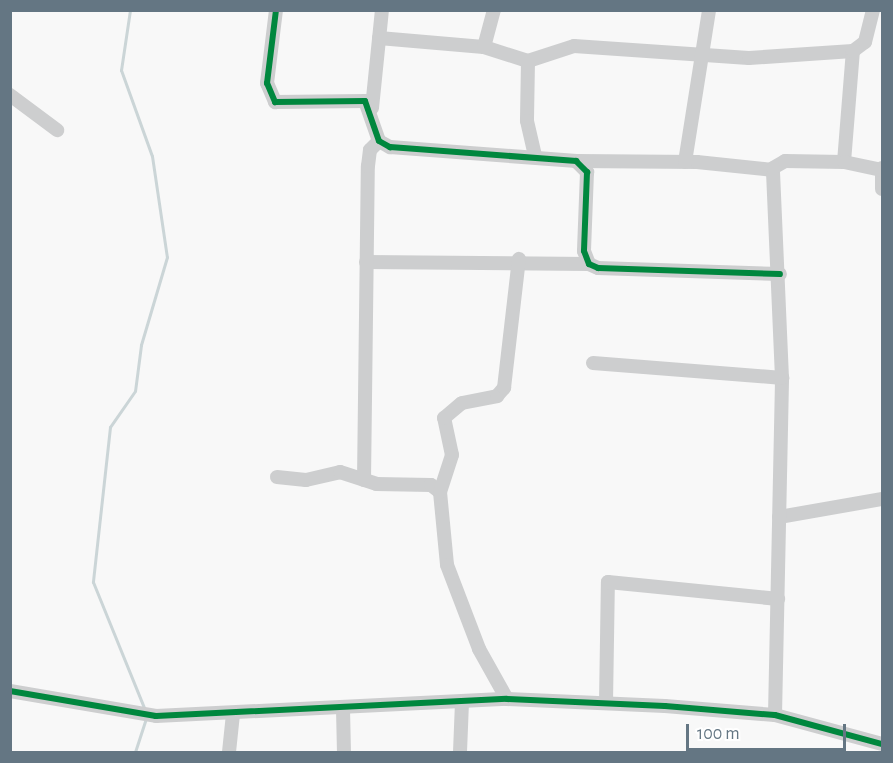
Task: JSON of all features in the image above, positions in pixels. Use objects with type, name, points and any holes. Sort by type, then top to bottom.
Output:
[{"type":"street","points":[[276,10],[267,83],[272,100],[357,99],[372,108]]},
{"type":"street","points":[[382,10],[372,108],[379,141],[390,147],[576,160],[685,162],[773,170],[785,161],[844,162],[882,169],[882,189]]},
{"type":"street","points":[[484,46],[494,10]]},
{"type":"street","points":[[685,162],[705,52],[709,10]]},
{"type":"street","points":[[379,38],[484,46],[528,61],[574,46],[705,52],[749,58],[853,51],[865,42],[873,10]]},
{"type":"street","points":[[844,162],[853,51]]},
{"type":"street","points":[[528,61],[527,121],[535,157]]},
{"type":"street","points":[[10,95],[57,130]]},
{"type":"street","points":[[364,480],[366,262],[370,150],[379,141]]},
{"type":"street","points":[[576,160],[587,172],[582,215],[589,264]]},
{"type":"street","points":[[773,170],[780,274],[782,378],[776,715]]},
{"type":"street","points":[[366,262],[464,265],[519,259],[780,274]]},
{"type":"street","points":[[507,699],[479,650],[447,565],[441,492],[452,454],[444,418],[462,403],[497,396],[504,388],[519,259]]},
{"type":"street","points":[[593,363],[782,378]]},
{"type":"street","points":[[277,477],[306,480],[340,472],[364,480],[431,485],[441,492]]},
{"type":"street","points":[[779,517],[882,499]]},
{"type":"street","points":[[606,703],[608,582],[778,600]]},
{"type":"street","points":[[10,691],[156,716],[233,716],[507,699],[606,703],[776,715],[874,746]]},
{"type":"street","points":[[460,753],[462,702]]},
{"type":"street","points":[[343,710],[344,753]]},
{"type":"street","points":[[229,753],[233,716]]},
{"type":"waterway","points":[[130,10],[121,70],[152,156],[167,257],[141,345],[135,391],[110,427],[93,582],[145,710]]},
{"type":"waterway","points":[[135,752],[146,719]]},
{"type":"cycle path","points":[[276,10],[267,83],[275,102],[365,101],[379,141],[390,147],[576,161],[587,172],[584,251],[589,264],[598,268],[780,274]]},
{"type":"cycle path","points":[[10,691],[156,716],[507,699],[665,706],[775,715],[882,744]]}]
